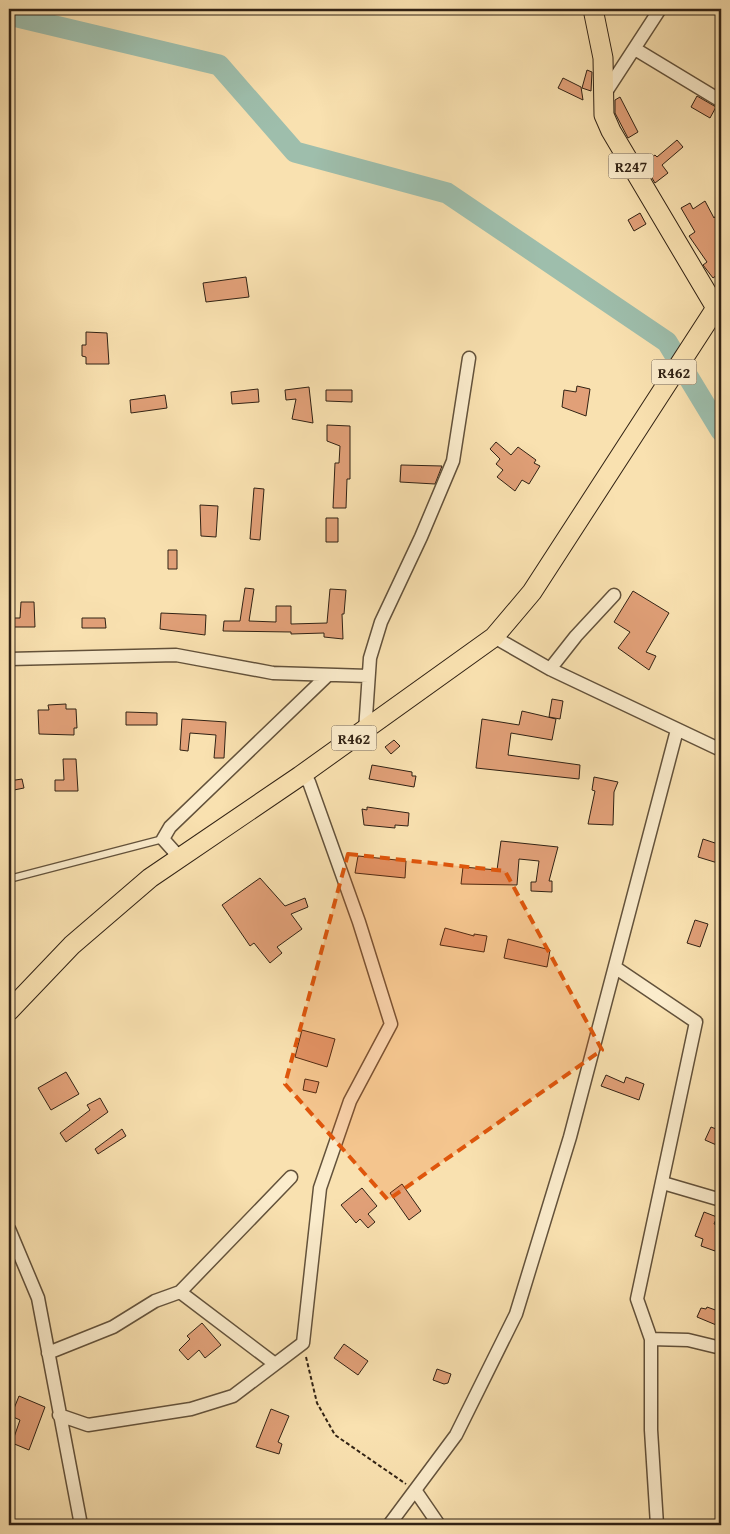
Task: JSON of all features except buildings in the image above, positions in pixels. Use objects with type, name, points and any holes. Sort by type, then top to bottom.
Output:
[{"type":"main road","name":"R247","points":[[593,9],[603,58],[602,96],[604,115],[611,131],[719,309]]},
{"type":"main road","name":"R462","points":[[9,1010],[72,945],[150,878],[365,731],[494,637],[532,592],[703,328],[719,309]]},
{"type":"street","points":[[602,96],[660,9]]},
{"type":"street","points":[[635,49],[721,100]]},
{"type":"street","points":[[365,731],[370,658],[381,622],[421,537],[453,461],[469,358]]},
{"type":"street","points":[[550,670],[576,636],[614,595]]},
{"type":"street","points":[[494,637],[550,670],[721,750]]},
{"type":"street","points":[[9,659],[176,655],[273,673],[368,676]]},
{"type":"street","points":[[180,858],[163,839],[170,827],[328,674]]},
{"type":"street","points":[[389,1525],[456,1435],[516,1314],[570,1137],[616,968],[677,730]]},
{"type":"street","points":[[59,1415],[88,1425],[192,1409],[233,1396],[303,1343],[320,1188],[350,1101],[391,1024],[359,922],[309,782],[300,776]]},
{"type":"street","points":[[616,968],[696,1022],[637,1299],[652,1338],[651,1430],[656,1525]]},
{"type":"street","points":[[48,1353],[113,1327],[156,1301],[180,1292],[291,1178]]},
{"type":"street","points":[[663,1183],[721,1200]]},
{"type":"street","points":[[9,1229],[38,1298],[81,1525]]},
{"type":"street","points":[[180,1292],[276,1364]]},
{"type":"street","points":[[652,1338],[688,1340],[721,1348]]},
{"type":"street","points":[[415,1490],[439,1525]]},
{"type":"lane","points":[[9,879],[163,839]]},
{"type":"path","points":[[303,1343],[317,1403],[335,1435],[415,1490]]},
{"type":"highlighted area","points":[[348,854],[505,871],[602,1050],[388,1200],[285,1084]]},
{"type":"waterway","points":[[9,15],[219,65],[295,152],[447,193],[667,342],[721,431]]}]
